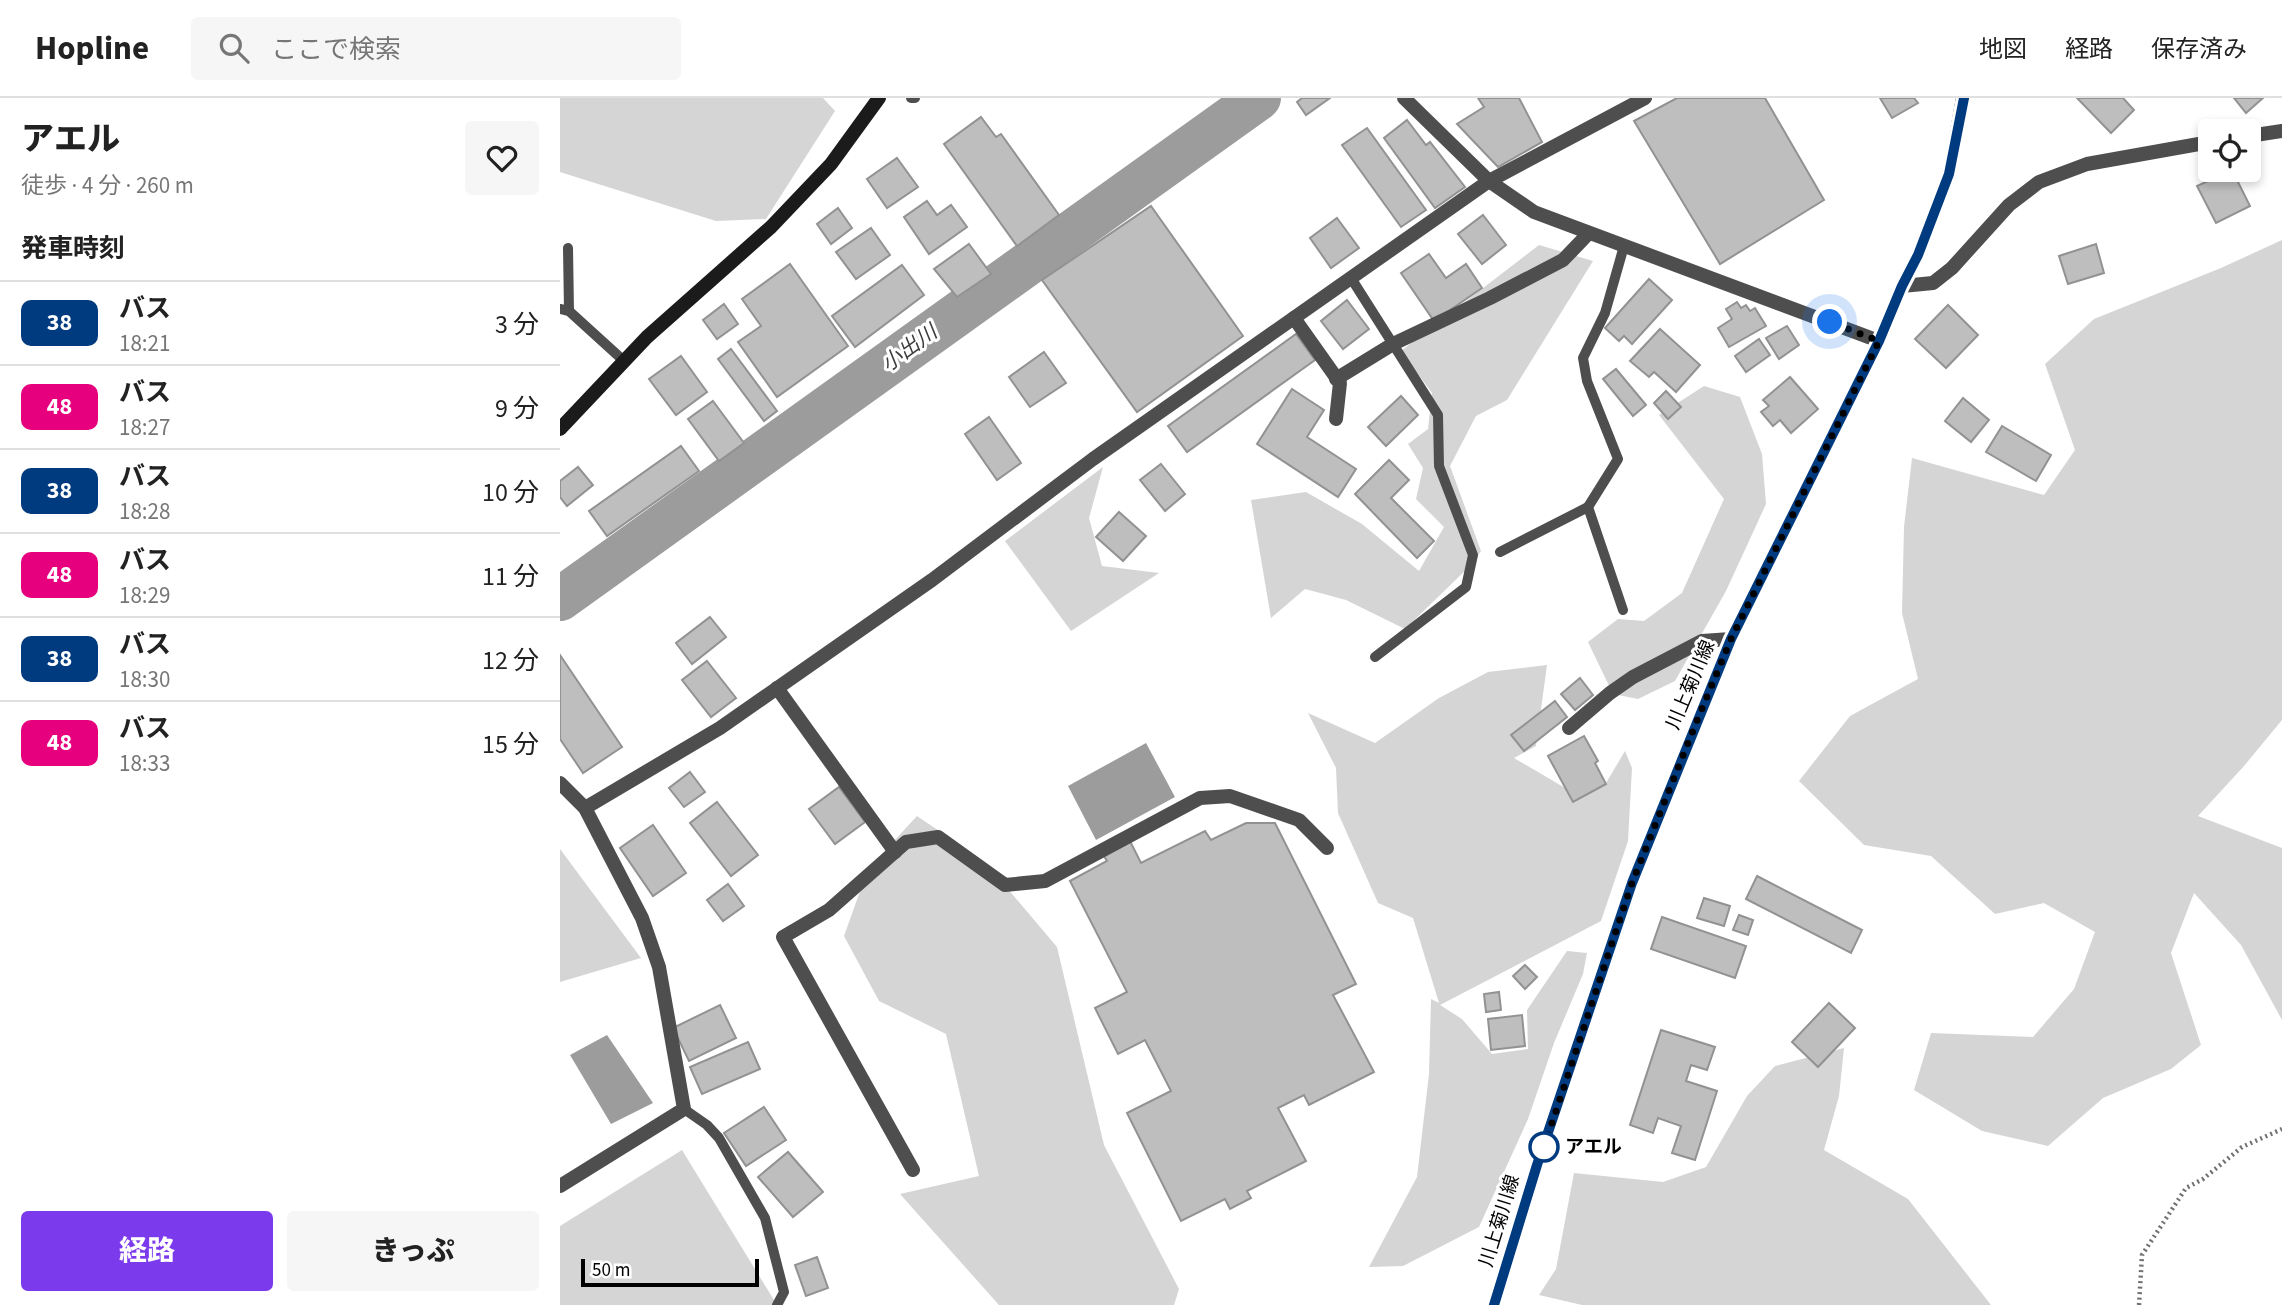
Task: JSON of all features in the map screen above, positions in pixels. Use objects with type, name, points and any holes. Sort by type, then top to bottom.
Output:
[{"type":"main road","points":[[560,429],[647,337],[771,227],[831,164],[879,98]]},
{"type":"main road","name":"川上菊川線","points":[[1494,1305],[1537,1165],[1632,883],[1731,639],[1879,341],[1918,255],[1949,174],[1964,98]]},
{"type":"street","points":[[1404,98],[1489,181],[1534,212],[1879,341]]},
{"type":"street","points":[[585,808],[720,728],[932,580],[1093,459],[1489,181],[1645,98]]},
{"type":"street","points":[[2261,134],[2282,131]]},
{"type":"street","points":[[1902,286],[1933,283],[1952,268],[2009,205],[2039,182],[2087,164],[2198,144]]},
{"type":"street","points":[[1336,379],[1393,344],[1563,260],[1588,234]]},
{"type":"street","points":[[1294,318],[1340,383],[1336,419]]},
{"type":"street","points":[[1569,728],[1609,693],[1633,677],[1702,641],[1731,639]]},
{"type":"street","points":[[777,688],[895,852]]},
{"type":"street","points":[[560,783],[585,808],[642,918],[659,967],[684,1109],[560,1186]]},
{"type":"street","points":[[913,1170],[783,937],[828,910],[906,842],[939,837],[1005,885],[1045,881],[1200,798],[1230,796],[1299,820],[1327,848]]},
{"type":"lane","points":[[1500,552],[1588,507],[1618,459],[1587,381],[1583,358],[1605,313],[1624,246]]},
{"type":"lane","points":[[568,248],[565,310],[625,361]]},
{"type":"lane","points":[[1351,278],[1438,415],[1439,467],[1473,555],[1466,587],[1375,657]]},
{"type":"lane","points":[[1588,507],[1623,610]]},
{"type":"lane","points":[[684,1109],[707,1125],[719,1138],[765,1218],[784,1292],[777,1305]]},
{"type":"path","points":[[2139,1305],[2143,1255],[2186,1188],[2203,1179],[2242,1147],[2282,1129]]},
{"type":"shaded area","points":[[560,98],[823,98],[835,111],[766,219],[716,221],[560,172]]},
{"type":"shaded area","points":[[2282,240],[2282,720],[2198,816],[2282,848],[2282,1020],[2241,945],[2194,893],[2171,953],[2201,1045],[2171,1069],[2103,1098],[2048,1146],[1982,1131],[1914,1090],[1931,1033],[2033,1037],[2074,989],[2095,932],[2044,903],[1995,914],[1931,856],[1864,845],[1799,781],[1850,716],[1918,679],[1902,613],[1904,527],[1912,458],[2044,495],[2075,450],[2045,364],[2094,319],[2221,268]]},
{"type":"shaded area","points":[[1539,245],[1593,261],[1507,400],[1476,416],[1450,466],[1481,551],[1470,566],[1405,629],[1346,600],[1305,589],[1271,618],[1251,500],[1306,492],[1362,524],[1419,571],[1444,527],[1416,499],[1423,468],[1408,444],[1428,429],[1432,393],[1401,351]]},
{"type":"shaded area","points":[[1704,386],[1740,397],[1762,454],[1766,504],[1726,591],[1675,681],[1638,699],[1613,694],[1588,642],[1618,619],[1644,621],[1682,593],[1724,499],[1659,415]]},
{"type":"shaded area","points":[[1103,467],[1089,518],[1102,566],[1159,573],[1071,631],[1005,541]]},
{"type":"shaded area","points":[[1547,665],[1536,746],[1514,758],[1577,795],[1606,783],[1625,751],[1632,768],[1628,841],[1601,921],[1440,1005],[1462,1019],[1492,1054],[1528,1049],[1527,1010],[1567,951],[1587,953],[1583,974],[1554,1043],[1528,1119],[1479,1227],[1403,1266],[1369,1267],[1417,1177],[1429,1074],[1431,999],[1439,1003],[1413,918],[1378,903],[1338,813],[1336,768],[1308,713],[1375,743],[1439,698],[1488,672]]},
{"type":"shaded area","points":[[1146,743],[1175,797],[1096,840],[1068,786]]},
{"type":"shaded area","points":[[917,816],[985,862],[1057,947],[1104,1145],[1179,1289],[1174,1305],[999,1305],[900,1194],[979,1176],[946,1034],[879,1001],[844,936],[868,869]]},
{"type":"shaded area","points":[[560,849],[641,958],[560,982]]},
{"type":"shaded area","points":[[607,1035],[653,1103],[611,1124],[570,1055]]},
{"type":"shaded area","points":[[1844,1048],[1839,1096],[1824,1150],[1908,1199],[1991,1305],[1582,1305],[1539,1295],[1556,1269],[1574,1173],[1663,1182],[1706,1167],[1747,1096],[1775,1066]]},
{"type":"shaded area","points":[[682,1150],[777,1305],[560,1305],[560,1226]]},
{"type":"building","points":[[1302,98],[1330,98],[1306,115],[1297,102]]},
{"type":"building","points":[[1478,98],[1519,98],[1542,142],[1498,167],[1457,124],[1484,107]]},
{"type":"building","points":[[1677,98],[1765,98],[1824,200],[1720,264],[1634,121]]},
{"type":"building","points":[[1880,98],[1914,98],[1918,103],[1892,118]]},
{"type":"building","points":[[2077,98],[2123,98],[2134,110],[2111,133]]},
{"type":"building","points":[[2234,98],[2263,98],[2246,113]]},
{"type":"building","points":[[981,117],[996,137],[1001,134],[1059,215],[1017,246],[944,144]]},
{"type":"building","points":[[1407,120],[1426,145],[1430,142],[1465,187],[1435,208],[1384,138]]},
{"type":"building","points":[[1367,128],[1426,210],[1401,227],[1342,145]]},
{"type":"building","points":[[897,158],[918,187],[887,208],[867,179]]},
{"type":"building","points":[[2206,182],[2238,182],[2250,206],[2216,223],[2197,186]]},
{"type":"building","points":[[927,201],[937,215],[951,205],[967,227],[929,254],[904,217]]},
{"type":"building","points":[[1151,206],[1243,336],[1137,412],[1042,280]]},
{"type":"building","points":[[838,208],[852,228],[831,244],[817,224]]},
{"type":"building","points":[[1483,215],[1506,245],[1482,264],[1458,234]]},
{"type":"building","points":[[1337,218],[1359,248],[1331,268],[1310,238]]},
{"type":"building","points":[[871,228],[890,255],[856,279],[836,252]]},
{"type":"building","points":[[969,244],[991,274],[957,297],[934,269]]},
{"type":"building","points":[[2096,244],[2104,273],[2068,284],[2059,256]]},
{"type":"building","points":[[1429,254],[1446,278],[1466,264],[1482,288],[1434,321],[1401,273]]},
{"type":"building","points":[[790,264],[848,346],[777,397],[738,342],[761,326],[742,299]]},
{"type":"building","points":[[902,265],[924,295],[855,347],[832,316]]},
{"type":"building","points":[[1649,279],[1672,300],[1632,344],[1624,336],[1619,341],[1605,328]]},
{"type":"building","points":[[1347,300],[1369,329],[1343,349],[1321,321]]},
{"type":"building","points":[[1737,302],[1741,308],[1746,305],[1750,311],[1755,308],[1766,326],[1729,347],[1718,328],[1732,319],[1726,309]]},
{"type":"building","points":[[724,304],[738,324],[717,339],[703,320]]},
{"type":"building","points":[[1948,305],[1978,335],[1946,368],[1915,339]]},
{"type":"building","points":[[1787,326],[1799,345],[1779,359],[1766,338]]},
{"type":"building","points":[[1660,329],[1700,365],[1676,392],[1654,372],[1649,377],[1630,361]]},
{"type":"building","points":[[1296,334],[1315,360],[1187,452],[1168,426]]},
{"type":"building","points":[[1759,339],[1770,355],[1746,372],[1735,356]]},
{"type":"building","points":[[731,349],[777,411],[764,421],[718,359]]},
{"type":"building","points":[[1044,352],[1066,383],[1030,407],[1009,377]]},
{"type":"building","points":[[681,356],[707,392],[676,415],[649,379]]},
{"type":"building","points":[[1616,369],[1646,405],[1633,416],[1603,379]]},
{"type":"building","points":[[1790,377],[1818,409],[1791,433],[1780,420],[1773,426],[1761,412],[1769,406],[1763,400]]},
{"type":"building","points":[[1292,389],[1324,410],[1307,437],[1356,469],[1338,497],[1257,444]]},
{"type":"building","points":[[1666,391],[1681,407],[1668,419],[1654,403]]},
{"type":"building","points":[[1401,396],[1418,415],[1386,446],[1368,427]]},
{"type":"building","points":[[1963,398],[1989,420],[1971,442],[1945,421]]},
{"type":"building","points":[[713,401],[744,443],[719,461],[688,419]]},
{"type":"building","points":[[989,417],[1021,463],[997,480],[965,434]]},
{"type":"building","points":[[2002,426],[2051,455],[2036,481],[1986,452]]},
{"type":"building","points":[[681,446],[699,471],[607,536],[589,511]]},
{"type":"building","points":[[1389,460],[1409,480],[1391,498],[1434,541],[1417,558],[1355,494]]},
{"type":"building","points":[[1161,464],[1185,494],[1165,511],[1140,480]]},
{"type":"building","points":[[578,467],[593,485],[567,506],[560,497],[560,481]]},
{"type":"building","points":[[1119,512],[1146,536],[1123,561],[1096,537]]},
{"type":"building","points":[[710,617],[726,637],[692,664],[676,643]]},
{"type":"building","points":[[560,655],[622,747],[583,773],[560,739]]},
{"type":"building","points":[[707,661],[736,698],[711,717],[682,680]]},
{"type":"building","points":[[1580,678],[1593,695],[1575,710],[1561,694]]},
{"type":"building","points":[[1555,701],[1567,717],[1524,751],[1511,735]]},
{"type":"building","points":[[1584,736],[1598,761],[1595,763],[1606,784],[1573,802],[1548,756]]},
{"type":"building","points":[[690,772],[705,792],[684,807],[669,788]]},
{"type":"building","points":[[839,787],[865,822],[835,844],[809,809]]},
{"type":"building","points":[[717,802],[758,855],[731,876],[690,823]]},
{"type":"building","points":[[1246,823],[1275,823],[1356,984],[1333,995],[1374,1072],[1309,1105],[1304,1095],[1278,1108],[1306,1161],[1247,1191],[1251,1198],[1230,1209],[1225,1199],[1181,1221],[1127,1113],[1171,1091],[1145,1040],[1118,1054],[1095,1008],[1127,992],[1070,881],[1107,861],[1102,853],[1129,839],[1141,863],[1205,831],[1211,840]]},
{"type":"building","points":[[653,825],[686,873],[653,896],[620,848]]},
{"type":"building","points":[[1757,876],[1862,930],[1851,953],[1746,899]]},
{"type":"building","points":[[728,884],[744,906],[723,921],[707,900]]},
{"type":"building","points":[[1704,898],[1730,906],[1724,926],[1697,918]]},
{"type":"building","points":[[1739,915],[1753,920],[1748,935],[1733,930]]},
{"type":"building","points":[[1662,917],[1746,946],[1735,978],[1651,949]]},
{"type":"building","points":[[1525,965],[1537,977],[1525,989],[1513,976]]},
{"type":"building","points":[[1499,992],[1501,1010],[1486,1012],[1484,994]]},
{"type":"building","points":[[1829,1003],[1855,1028],[1818,1067],[1792,1042]]},
{"type":"building","points":[[720,1005],[736,1038],[689,1061],[673,1028]]},
{"type":"building","points":[[1522,1015],[1525,1046],[1491,1050],[1488,1019]]},
{"type":"building","points":[[1661,1030],[1715,1047],[1707,1070],[1691,1065],[1686,1081],[1717,1091],[1695,1160],[1672,1153],[1681,1126],[1658,1118],[1653,1133],[1630,1125]]},
{"type":"building","points":[[748,1042],[760,1069],[702,1094],[690,1067]]},
{"type":"building","points":[[764,1107],[786,1140],[746,1166],[724,1133]]},
{"type":"building","points":[[788,1152],[823,1192],[793,1217],[758,1177]]},
{"type":"building","points":[[817,1257],[828,1288],[806,1296],[795,1265]]},
{"type":"waterway","name":"小出川","points":[[560,599],[1259,98]]},
{"type":"bus line","name":"38","points":[[1494,1305],[1537,1165],[1632,883],[1731,639],[1879,341],[1918,255],[1949,174],[1964,98]]},
{"type":"place","name":"アエル","points":[[1544,1147]]},
{"type":"route","points":[[1544,1147],[1632,883],[1696,723],[1731,639],[1879,341],[1830,322]]}]
